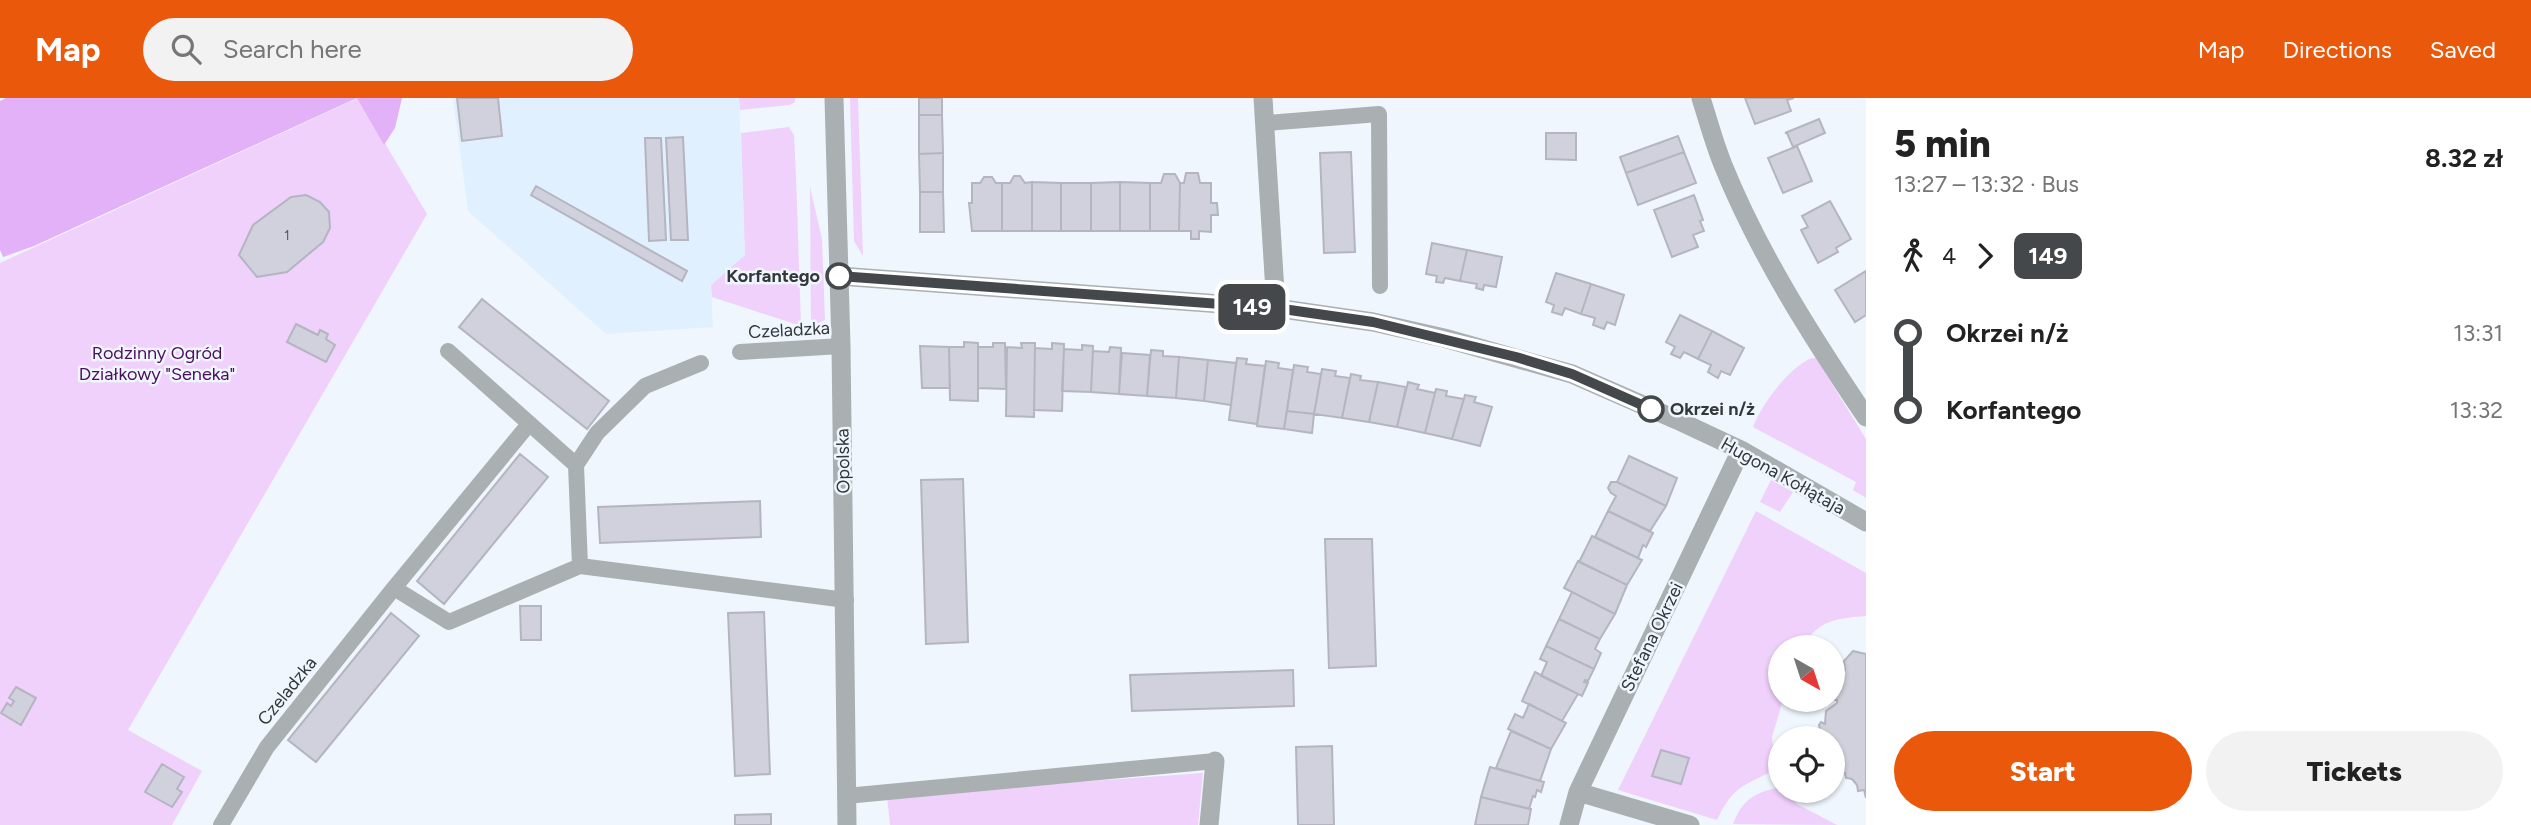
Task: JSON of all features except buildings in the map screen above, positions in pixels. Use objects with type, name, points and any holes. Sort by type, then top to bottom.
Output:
[{"type":"street","name":"Opolska","points":[[834,98],[846,600],[847,825]]},
{"type":"street","points":[[1263,98],[1276,308]]},
{"type":"street","points":[[1702,98],[1722,164],[1768,261],[1822,352],[1866,417]]},
{"type":"street","name":"Hugona Kołłątaja","points":[[839,276],[1276,308],[1373,322],[1516,357],[1572,374],[1741,450],[1866,522]]},
{"type":"street","name":"Stefana Okrzei","points":[[1569,825],[1578,792],[1741,450]]},
{"type":"street","points":[[1209,825],[1215,761]]},
{"type":"street","points":[[1578,792],[1690,825]]},
{"type":"lane","points":[[1266,123],[1379,114],[1380,286]]},
{"type":"lane","name":"Czeladzka","points":[[740,352],[841,346]]},
{"type":"lane","points":[[448,351],[576,465]]},
{"type":"lane","points":[[580,566],[576,465],[597,433],[645,386],[701,363]]},
{"type":"lane","name":"Czeladzka","points":[[221,825],[267,747],[529,425]]},
{"type":"lane","points":[[394,588],[449,622],[580,566],[846,600]]},
{"type":"lane","points":[[846,796],[1215,761]]},
{"type":"shaded area","points":[[6,98],[357,98],[34,246],[3,257],[0,250],[0,101]]},
{"type":"shaded area","points":[[357,98],[402,98],[395,128],[384,145]]},
{"type":"shaded area","points":[[453,98],[739,98],[745,255],[711,285],[713,327],[606,334],[468,211]]},
{"type":"green space","name":"Rodzinny Ogród Działkowy \"Seneka\"","points":[[358,98],[427,214],[128,730],[202,771],[172,825],[0,825],[0,263]]},
{"type":"green space","points":[[739,98],[795,98],[795,102],[790,105],[740,110]]},
{"type":"green space","points":[[850,98],[858,98],[863,256],[854,241]]},
{"type":"green space","points":[[789,127],[794,135],[801,326],[712,297],[711,285],[745,255],[741,133]]},
{"type":"green space","points":[[810,187],[822,239],[825,320],[811,327]]},
{"type":"green space","points":[[1816,358],[1866,439],[1866,498],[1853,490],[1856,482],[1753,427],[1777,387],[1803,362]]},
{"type":"green space","points":[[1771,480],[1793,492],[1780,512],[1760,502]]},
{"type":"green space","points":[[1756,511],[1866,573],[1866,616],[1829,622],[1812,635],[1768,635],[1768,712],[1779,712],[1775,726],[1768,726],[1768,774],[1734,793],[1717,820],[1618,790]]},
{"type":"green space","points":[[1203,773],[1198,825],[890,825],[887,796]]},
{"type":"green space","points":[[1768,791],[1768,803],[1796,803],[1837,825],[1733,824],[1745,803]]},
{"type":"bus line","name":"149","points":[[839,276],[1192,304],[1276,308],[1373,322],[1444,338],[1572,374],[1651,409]]},
{"type":"place","name":"Korfantego","points":[[839,276]]},
{"type":"place","name":"Okrzei n/ż","points":[[1651,409]]}]
